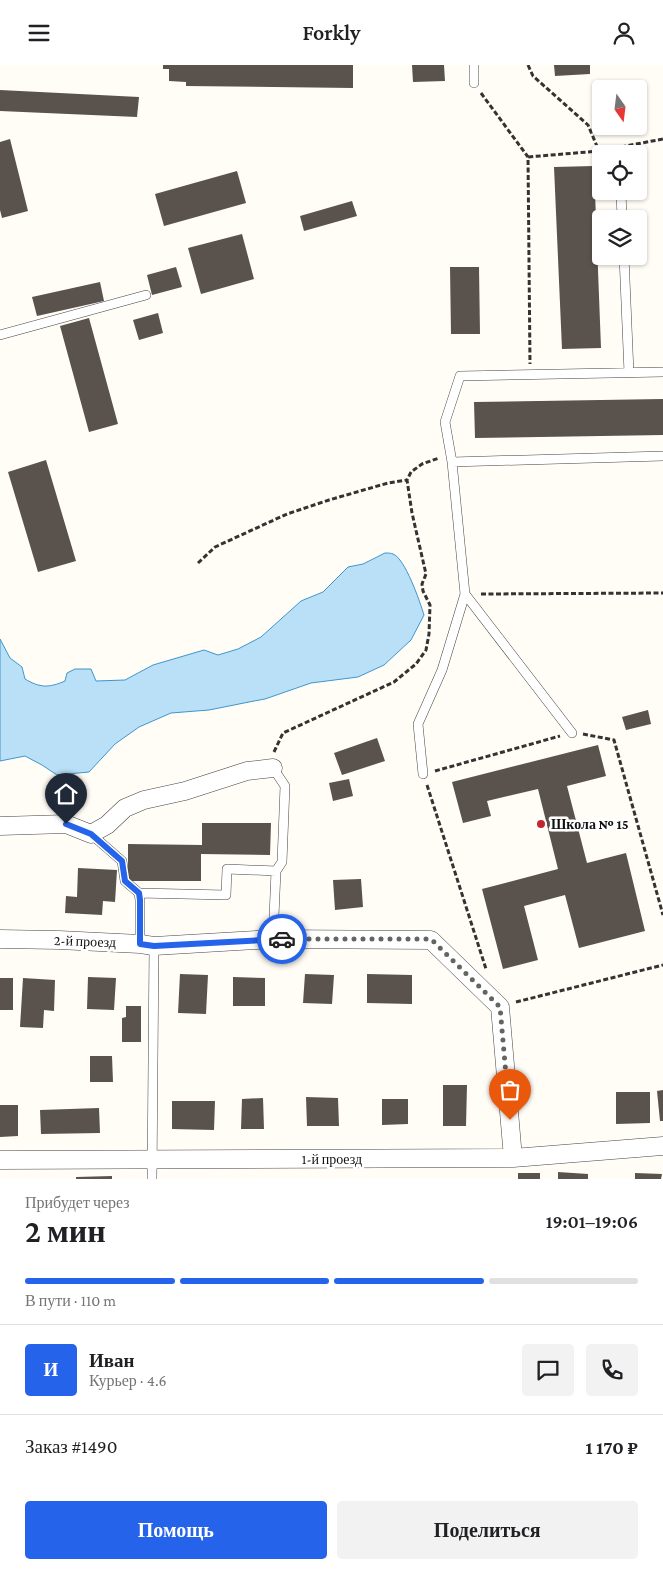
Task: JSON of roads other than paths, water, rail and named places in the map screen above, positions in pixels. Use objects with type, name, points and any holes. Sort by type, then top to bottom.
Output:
[{"type":"street","points":[[0,826],[66,824],[91,834],[107,825],[125,808],[144,800],[184,791],[247,771],[273,768]]},
{"type":"street","name":"2-й проезд","points":[[0,939],[147,945],[273,939],[431,939],[500,1007],[513,1158]]},
{"type":"street","name":"1-й проезд","points":[[0,1160],[513,1158],[663,1147]]},
{"type":"lane","points":[[474,65],[474,83]]},
{"type":"lane","points":[[624,265],[629,373]]},
{"type":"lane","points":[[0,335],[146,295]]},
{"type":"lane","points":[[424,774],[418,724],[442,670],[465,594],[451,458],[445,422],[460,376],[663,372]]},
{"type":"lane","points":[[451,458],[663,456]]},
{"type":"lane","points":[[465,594],[572,733]]},
{"type":"lane","points":[[273,768],[285,786],[282,862],[276,871],[273,939]]},
{"type":"lane","points":[[91,834],[122,861],[125,881],[139,893],[226,895],[227,869],[276,871]]},
{"type":"lane","points":[[139,893],[147,945],[152,1179]]},
{"type":"water","points":[[385,553],[393,554],[402,563],[412,581],[424,615],[411,640],[384,665],[358,677],[311,683],[265,699],[209,710],[171,713],[139,727],[115,744],[89,772],[57,775],[25,756],[0,761],[0,639],[10,658],[22,667],[25,679],[35,684],[49,686],[65,681],[67,673],[75,669],[91,669],[96,681],[125,680],[153,665],[204,650],[218,655],[238,649],[261,637],[301,601],[323,592],[348,567],[363,564]]},
{"type":"place","name":"Школа № 15","points":[[541,824]]}]
